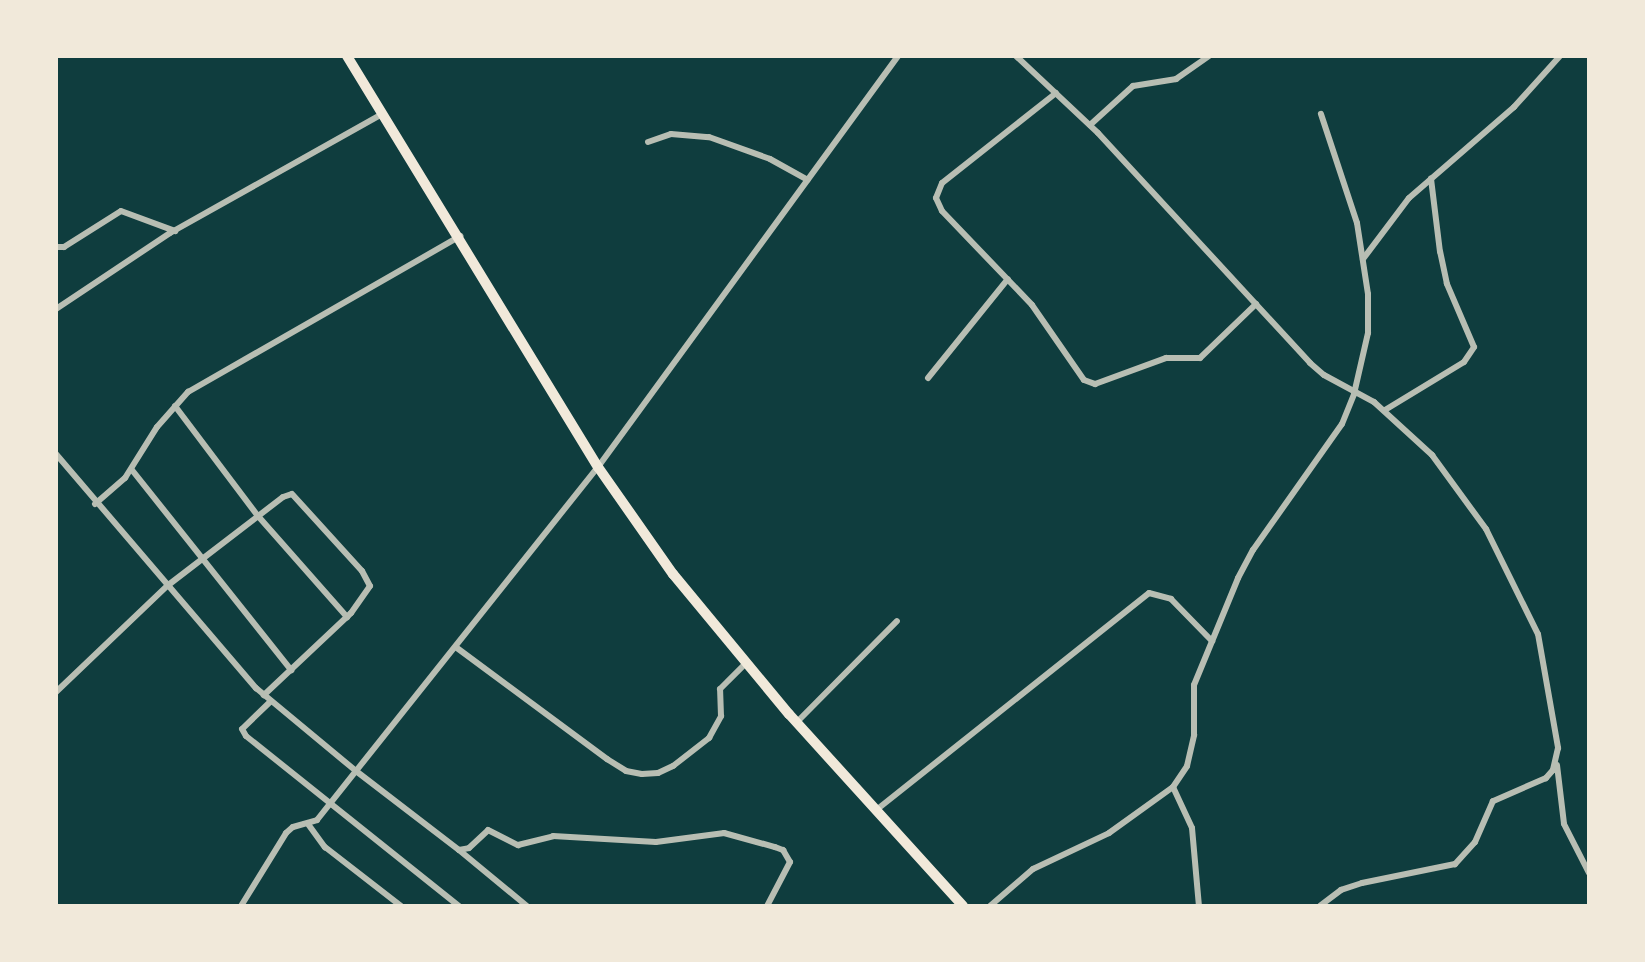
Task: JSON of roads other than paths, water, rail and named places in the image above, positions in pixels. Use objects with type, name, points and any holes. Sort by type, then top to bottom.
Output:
[{"type":"highway","points":[[347,56],[460,236],[598,467],[673,574],[797,722],[963,906]]},
{"type":"street","points":[[241,906],[286,833],[293,827],[317,820],[457,648],[598,467],[898,56]]},
{"type":"street","points":[[1016,56],[1090,125],[1324,375],[1356,389],[1385,410],[1422,444],[1460,488],[1486,529],[1532,616],[1542,651],[1564,824],[1586,857],[1589,873]]},
{"type":"street","points":[[1090,125],[1133,86],[1176,79],[1209,56]]},
{"type":"street","points":[[1363,259],[1391,218],[1514,107],[1560,56]]},
{"type":"street","points":[[1056,93],[938,190],[938,205],[1032,305],[1084,380],[1095,384],[1152,361],[1200,358],[1256,304]]},
{"type":"street","points":[[56,309],[175,231],[384,113]]},
{"type":"street","points":[[990,906],[1033,869],[1109,833],[1173,787],[1187,766],[1194,735],[1194,685],[1253,550],[1342,424],[1356,389],[1368,333],[1368,294],[1357,223],[1321,114]]},
{"type":"street","points":[[648,142],[671,134],[709,137],[760,154],[808,180]]},
{"type":"street","points":[[1385,410],[1464,362],[1474,347],[1447,284],[1431,179]]},
{"type":"street","points":[[56,247],[64,247],[121,211],[175,231]]},
{"type":"street","points":[[95,504],[132,470],[157,427],[188,392],[460,236]]},
{"type":"street","points":[[928,378],[1008,279]]},
{"type":"street","points":[[175,406],[258,516],[347,617]]},
{"type":"street","points":[[56,454],[95,504],[264,695],[527,906]]},
{"type":"street","points":[[132,470],[291,670]]},
{"type":"street","points":[[56,692],[167,586],[258,516],[292,494],[362,571],[370,586],[347,617],[264,695]]},
{"type":"street","points":[[875,811],[1149,593],[1171,599],[1212,641]]},
{"type":"street","points":[[797,722],[897,621]]},
{"type":"street","points":[[457,648],[607,759],[626,771],[642,774],[658,773],[673,766],[709,738],[721,716],[720,689],[746,663]]},
{"type":"street","points":[[271,701],[244,726],[243,733],[459,906]]},
{"type":"street","points":[[1320,906],[1341,890],[1362,883],[1455,864],[1475,842],[1493,801],[1546,778],[1557,761]]},
{"type":"street","points":[[1173,787],[1192,828],[1199,906]]},
{"type":"street","points":[[308,824],[325,847],[401,906]]},
{"type":"street","points":[[459,850],[469,848],[488,830],[518,845],[553,836],[656,842],[724,833],[775,847],[788,856],[788,868],[767,906]]}]
